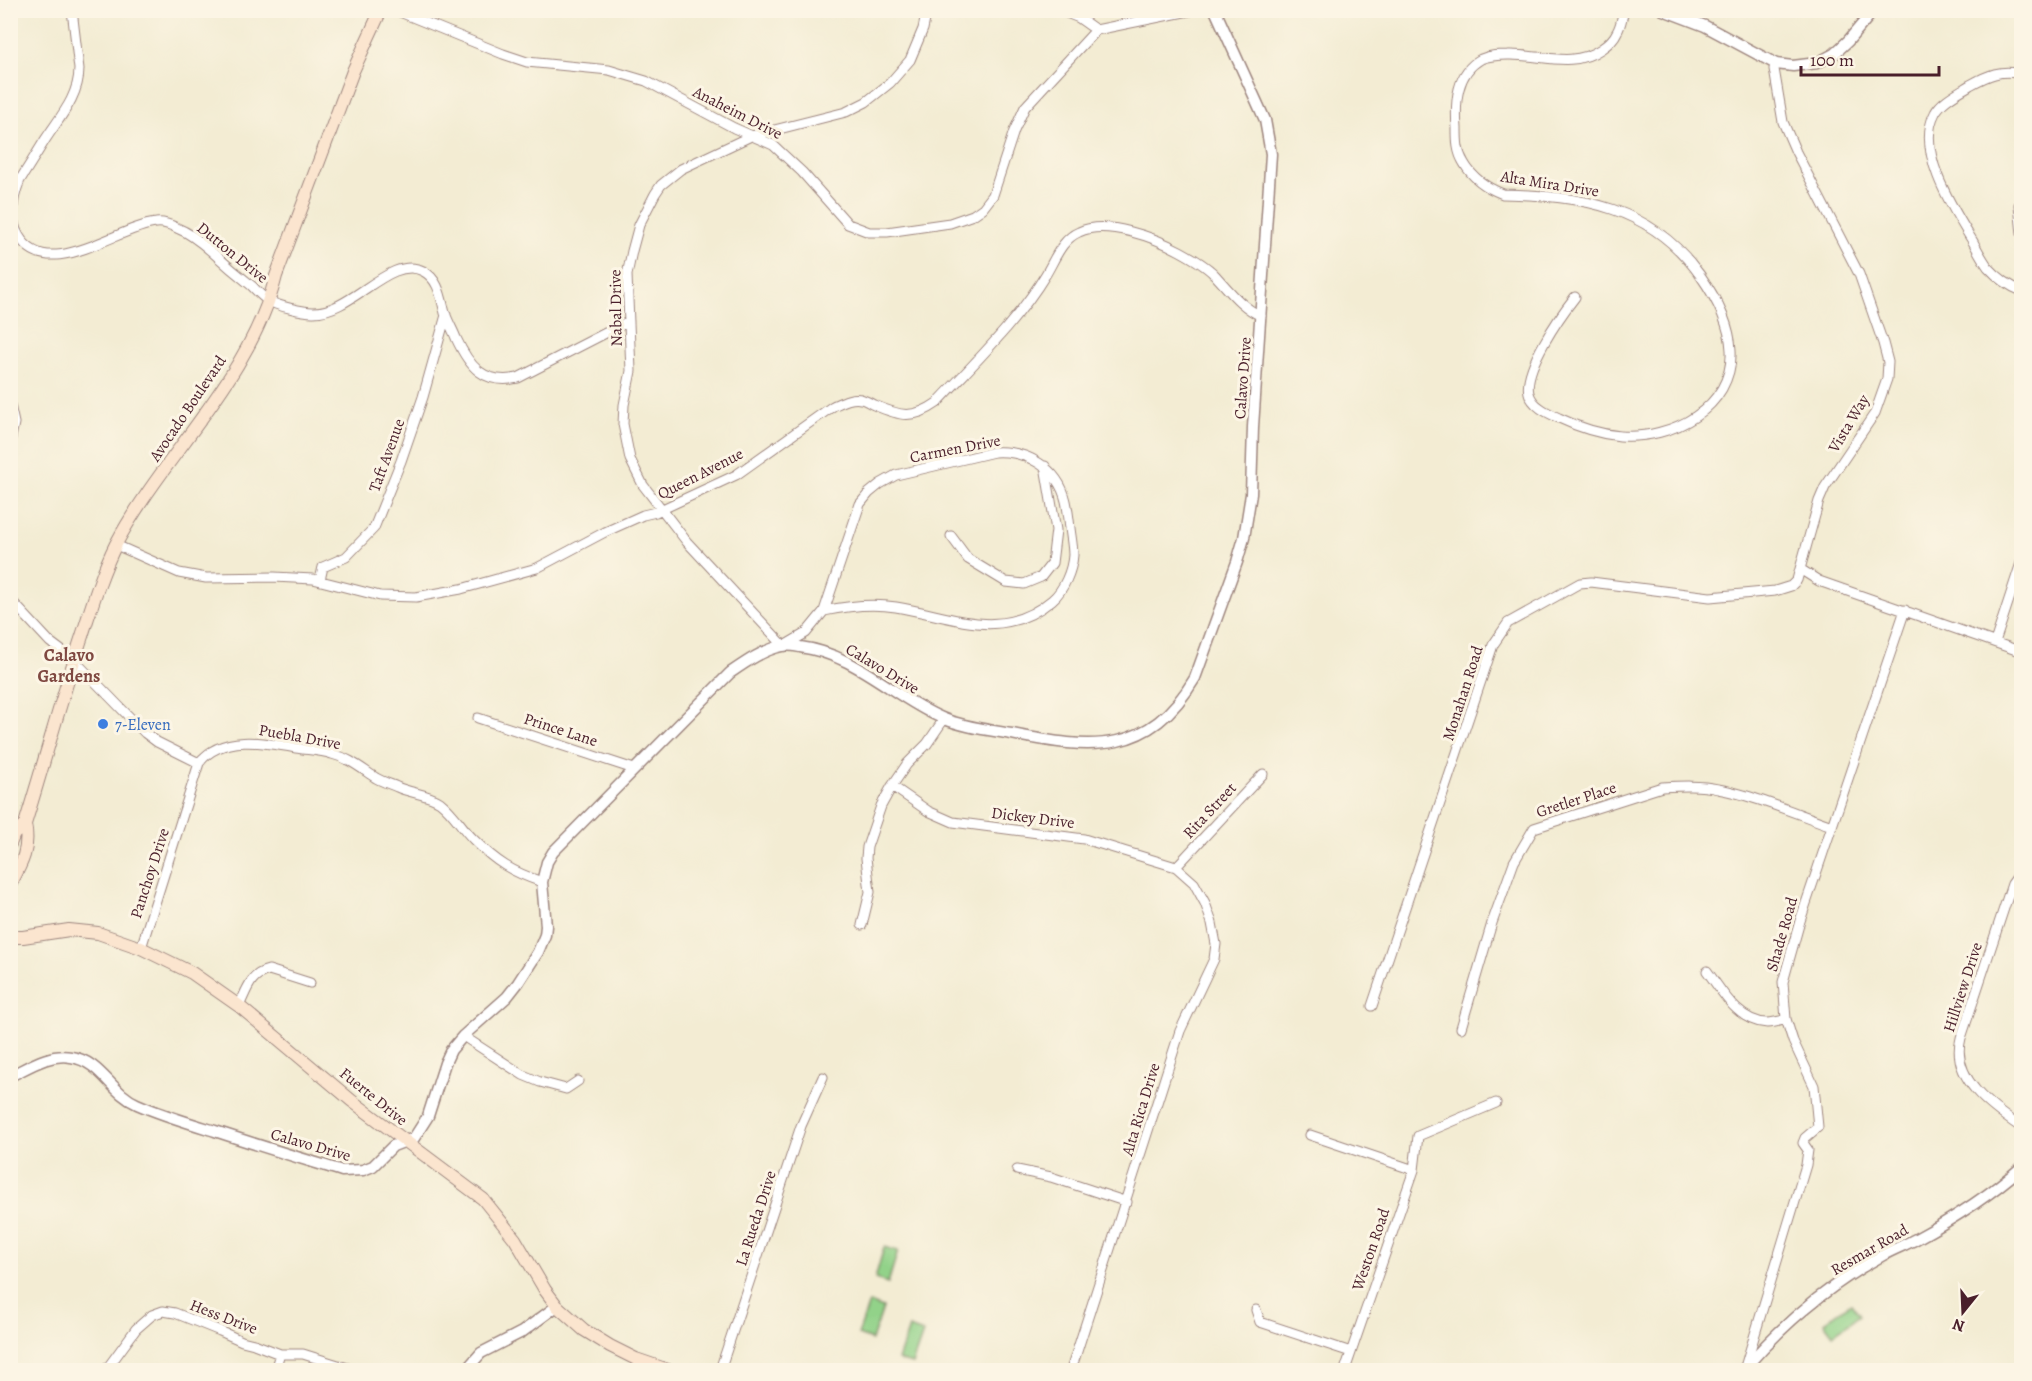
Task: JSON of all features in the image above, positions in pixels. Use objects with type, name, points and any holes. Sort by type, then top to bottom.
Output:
[{"type":"main road","name":"Avocado Boulevard","points":[[10,885],[28,841],[26,824],[74,660],[94,599],[116,545],[150,490],[232,373],[270,302],[276,276],[344,95],[381,10]]},
{"type":"main road","name":"Avocado Boulevard","points":[[10,844],[14,834],[26,824]]},
{"type":"main road","name":"Fuerte Drive","points":[[11,936],[23,938],[57,931],[98,933],[141,948],[192,973],[240,1006],[352,1101],[404,1142],[455,1177],[490,1206],[515,1239],[557,1306],[584,1330],[636,1359],[668,1371]]},
{"type":"street","name":"Dutton Drive","points":[[72,10],[79,78],[68,106],[32,161],[15,193],[14,227],[21,240],[39,253],[61,256],[145,225],[162,223],[178,228],[199,241],[270,302],[306,312],[330,310],[394,271],[411,267],[432,278],[443,301],[446,315],[470,364],[487,376],[502,380],[518,378],[629,321]]},
{"type":"street","name":"Anaheim Drive","points":[[395,10],[527,62],[609,70],[646,81],[751,136],[767,141],[789,158],[842,219],[855,228],[869,232],[887,232],[962,219],[977,213],[993,195],[1014,131],[1025,107],[1096,30]]},
{"type":"street","name":"Nabal Drive","points":[[784,646],[687,542],[643,485],[630,459],[623,424],[624,405],[631,371],[627,275],[630,259],[639,225],[661,185],[681,169],[751,136],[846,112],[876,95],[890,84],[910,60],[923,29],[927,10]]},
{"type":"street","points":[[1059,10],[1079,18],[1096,30],[1194,10]]},
{"type":"street","name":"Calavo Drive","points":[[10,1076],[49,1058],[63,1056],[77,1058],[93,1066],[126,1099],[137,1104],[342,1171],[363,1170],[373,1166],[393,1146],[414,1138],[428,1116],[451,1050],[463,1036],[507,997],[538,952],[546,926],[542,882],[547,862],[553,852],[730,674],[746,662],[767,651],[784,646],[816,650],[837,657],[878,678],[923,709],[944,719],[1039,739],[1072,743],[1102,744],[1121,741],[1156,725],[1172,711],[1195,678],[1204,655],[1244,538],[1251,494],[1270,154],[1265,120],[1215,10]]},
{"type":"street","name":"Alta Mira Drive","points":[[1575,297],[1553,327],[1528,383],[1529,395],[1533,402],[1546,412],[1598,432],[1619,436],[1642,436],[1665,431],[1686,422],[1710,406],[1722,391],[1730,367],[1731,348],[1728,333],[1708,288],[1690,262],[1678,250],[1646,225],[1609,208],[1561,196],[1503,194],[1494,191],[1472,175],[1463,162],[1458,148],[1456,98],[1461,82],[1475,64],[1492,55],[1518,55],[1562,60],[1581,59],[1600,49],[1612,39],[1617,33],[1624,10]]},
{"type":"street","points":[[1663,10],[1705,26],[1776,64],[1801,66],[1826,59],[1842,48],[1874,10]]},
{"type":"street","name":"Vista Way","points":[[1776,64],[1774,69],[1783,123],[1859,274],[1888,362],[1887,379],[1875,413],[1825,487],[1819,501],[1800,569]]},
{"type":"street","points":[[2022,74],[2009,71],[1990,74],[1953,95],[1935,113],[1929,134],[1931,156],[1950,206],[1989,268],[2010,286],[2022,291]]},
{"type":"street","points":[[2022,195],[2019,206],[2022,234]]},
{"type":"street","name":"Queen Avenue","points":[[116,545],[179,573],[206,578],[274,577],[320,580],[392,598],[416,597],[461,589],[537,568],[605,532],[643,515],[661,510],[736,475],[833,406],[847,400],[861,399],[898,415],[918,413],[931,407],[1016,317],[1047,273],[1062,246],[1079,232],[1099,228],[1113,228],[1138,234],[1182,252],[1212,273],[1249,310],[1261,316]]},
{"type":"street","name":"Taft Avenue","points":[[320,580],[323,567],[346,557],[374,528],[419,408],[446,315]]},
{"type":"street","points":[[10,405],[14,423],[10,442]]},
{"type":"street","name":"Carmen Drive","points":[[784,646],[806,633],[824,610],[860,504],[880,484],[896,475],[994,452],[1006,451],[1021,454],[1045,466]]},
{"type":"street","points":[[951,536],[968,559],[1006,582],[1024,584],[1041,577],[1052,563],[1056,530],[1045,466]]},
{"type":"street","points":[[824,610],[844,606],[877,605],[970,623],[995,624],[1022,619],[1041,607],[1057,595],[1069,575],[1073,555],[1066,500],[1057,480],[1045,466]]},
{"type":"street","points":[[1995,642],[2022,560]]},
{"type":"street","points":[[1800,569],[1819,581],[2022,652]]},
{"type":"street","name":"Monahan Road","points":[[1372,1006],[1493,645],[1508,623],[1580,582],[1710,597],[1775,591],[1791,586],[1797,580],[1800,569]]},
{"type":"street","points":[[10,599],[50,642],[74,660],[145,733],[157,742],[198,763]]},
{"type":"street","name":"Shade Road","points":[[1744,1369],[1806,1166],[1808,1150],[1803,1143],[1805,1138],[1818,1127],[1814,1086],[1793,1041],[1786,1019],[1783,982],[1800,921],[1905,610]]},
{"type":"street","name":"Prince Lane","points":[[478,718],[634,769]]},
{"type":"street","points":[[862,925],[870,892],[867,847],[881,806],[907,764],[927,744],[944,719]]},
{"type":"street","name":"Puebla Drive","points":[[198,763],[206,754],[233,743],[261,742],[333,754],[409,793],[438,800],[454,814],[472,838],[499,863],[515,873],[542,882]]},
{"type":"street","name":"Panchoy Drive","points":[[141,948],[198,763]]},
{"type":"street","name":"Rita Street","points":[[1176,867],[1263,774]]},
{"type":"street","name":"Dickey Drive","points":[[892,786],[928,811],[953,822],[1084,839],[1176,867]]},
{"type":"street","name":"Gretler Place","points":[[1461,1028],[1507,881],[1514,862],[1534,828],[1662,787],[1677,786],[1731,791],[1832,826]]},
{"type":"street","name":"Alta Rica Drive","points":[[1071,1371],[1180,1031],[1211,966],[1215,952],[1215,936],[1205,903],[1194,883],[1176,867]]},
{"type":"street","name":"Hillview Drive","points":[[2022,870],[2012,884],[1959,1050],[1962,1071],[1971,1085],[2003,1115],[2022,1128]]},
{"type":"street","points":[[240,1006],[252,978],[264,971],[269,970],[310,983]]},
{"type":"street","points":[[1707,971],[1735,1008],[1749,1018],[1768,1023],[1786,1019]]},
{"type":"street","points":[[463,1036],[523,1075],[540,1082],[566,1089],[578,1081]]},
{"type":"street","name":"La Rueda Drive","points":[[720,1371],[801,1126],[823,1077]]},
{"type":"street","name":"Weston Road","points":[[1345,1371],[1414,1170],[1418,1136],[1496,1103]]},
{"type":"street","points":[[1310,1135],[1414,1170]]},
{"type":"street","name":"Resmar Road","points":[[1744,1369],[1776,1335],[1829,1290],[1883,1255],[1956,1216],[2022,1167]]},
{"type":"street","points":[[1017,1170],[1051,1177],[1127,1202]]},
{"type":"street","points":[[464,1370],[481,1353],[522,1332],[557,1306]]},
{"type":"street","points":[[1256,1310],[1260,1322],[1351,1352]]},
{"type":"street","name":"Hess Drive","points":[[106,1371],[136,1329],[152,1316],[163,1311],[175,1313],[280,1354],[303,1354],[354,1371]]},
{"type":"street","points":[[275,1371],[280,1354]]},
{"type":"green space","points":[[884,1247],[898,1251],[888,1283],[875,1279]]},
{"type":"green space","points":[[869,1303],[883,1308],[872,1340],[858,1335]]},
{"type":"green space","points":[[1851,1303],[1860,1315],[1833,1334],[1824,1322]]},
{"type":"green space","points":[[909,1328],[923,1333],[912,1364],[898,1360]]},
{"type":"place","name":"7-Eleven","points":[[103,724]]},
{"type":"district","name":"Calavo Gardens","points":[[69,665]]}]
